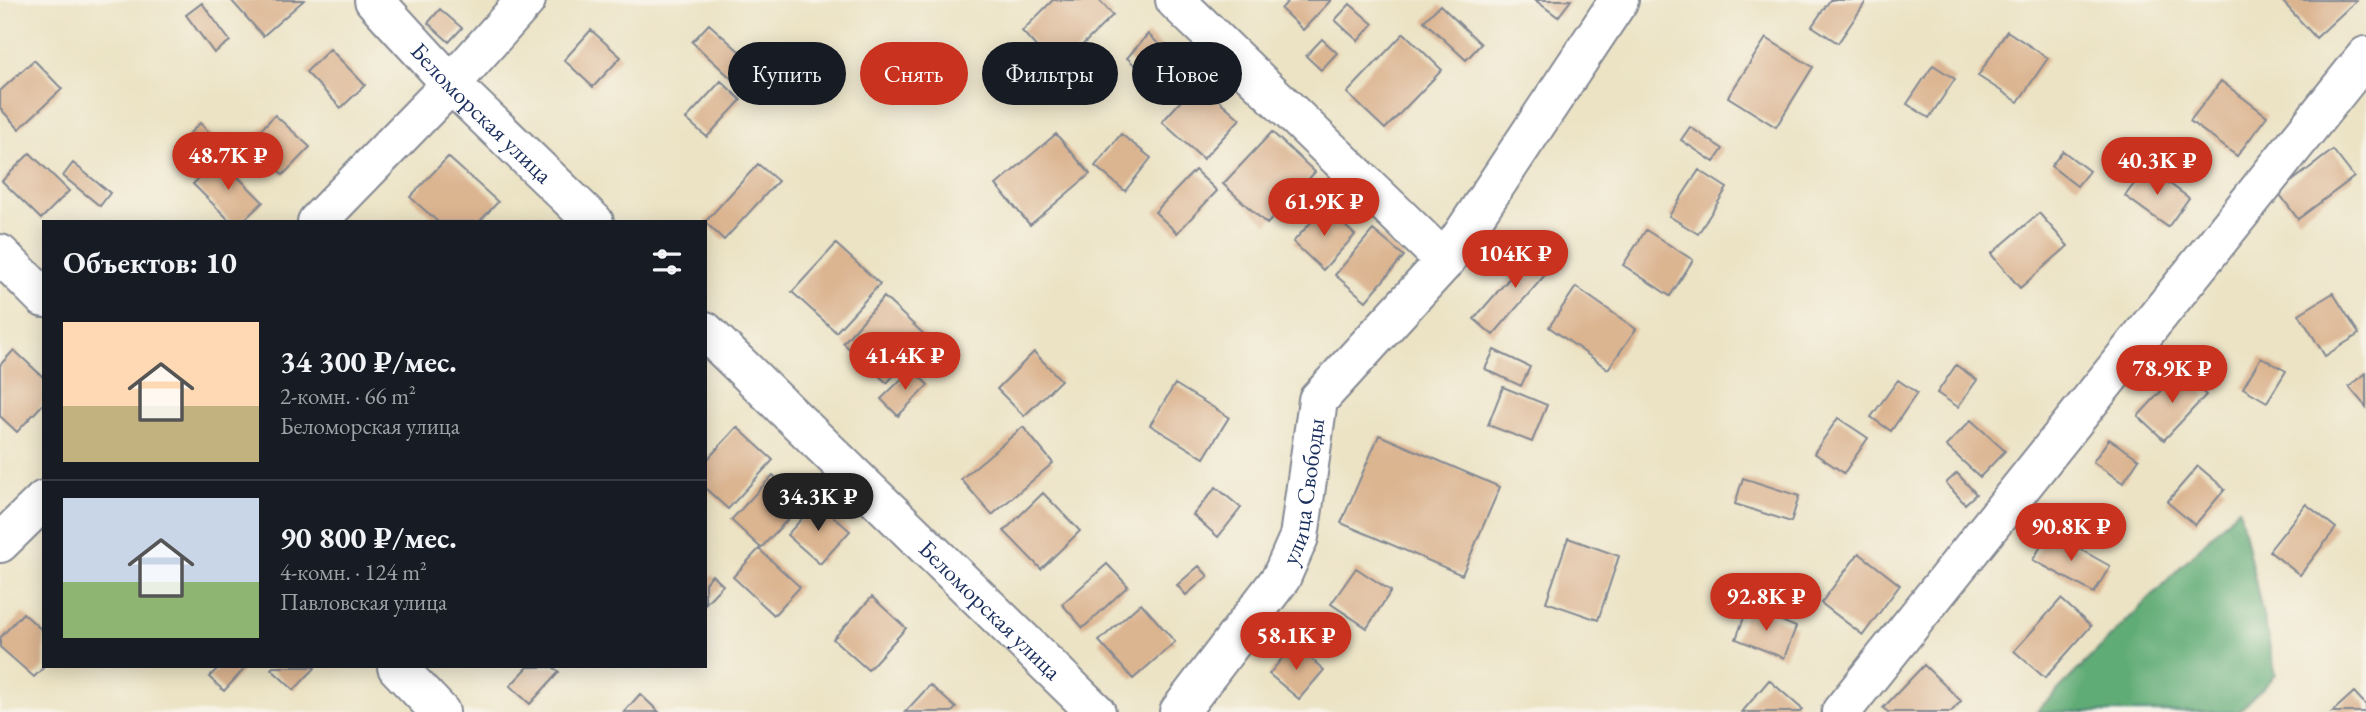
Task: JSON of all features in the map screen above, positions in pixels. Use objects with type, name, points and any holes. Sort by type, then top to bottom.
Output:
[{"type":"street","name":"Беломорская улица","points":[[374,0],[451,83],[592,220]]},
{"type":"street","points":[[319,220],[451,83],[526,0]]},
{"type":"street","points":[[1175,0],[1445,261]]},
{"type":"street","name":"улица Свободы","points":[[1180,712],[1281,578],[1299,537],[1318,400],[1445,261],[1619,0]]},
{"type":"street","points":[[1841,712],[2366,56]]},
{"type":"street","points":[[0,254],[42,296]]},
{"type":"street","name":"Беломорская улица","points":[[707,333],[1096,712]]},
{"type":"street","points":[[0,543],[42,501]]},
{"type":"street","points":[[398,668],[440,712]]},
{"type":"green space","points":[[2239,508],[2276,675],[2238,712],[2036,712]]},
{"type":"building","points":[[231,0],[304,0],[263,36]]},
{"type":"building","points":[[1053,0],[1099,0],[1113,15],[1086,42],[1032,42],[1022,31]]},
{"type":"building","points":[[1289,0],[1331,0],[1303,30],[1281,9]]},
{"type":"building","points":[[1535,0],[1571,0],[1558,17]]},
{"type":"building","points":[[1830,0],[1867,0],[1838,43],[1812,26]]},
{"type":"building","points":[[2357,0],[2316,38],[2283,2]]},
{"type":"building","points":[[202,3],[230,41],[214,53],[186,15]]},
{"type":"building","points":[[1350,4],[1373,24],[1358,41],[1335,20]]},
{"type":"building","points":[[1440,5],[1481,44],[1466,60],[1424,21]]},
{"type":"building","points":[[440,9],[462,28],[449,42],[428,23]]},
{"type":"building","points":[[709,24],[729,42],[728,75],[692,42]]},
{"type":"building","points":[[591,30],[621,57],[593,87],[564,60]]},
{"type":"building","points":[[2007,31],[2048,58],[2018,102],[1978,76]]},
{"type":"building","points":[[1404,33],[1442,70],[1385,129],[1347,93]]},
{"type":"building","points":[[1148,34],[1157,42],[1141,42]]},
{"type":"building","points":[[1766,38],[1813,67],[1776,127],[1728,97]]},
{"type":"building","points":[[1322,39],[1337,53],[1321,70],[1306,56]]},
{"type":"building","points":[[330,49],[365,85],[341,108],[306,72]]},
{"type":"building","points":[[34,60],[62,89],[19,129],[0,108],[0,91]]},
{"type":"building","points":[[1933,65],[1955,79],[1929,118],[1907,104]]},
{"type":"building","points":[[721,81],[728,88],[728,105],[736,105],[707,137],[686,119]]},
{"type":"building","points":[[2221,81],[2267,116],[2237,156],[2190,121]]},
{"type":"building","points":[[1177,105],[1224,105],[1240,119],[1203,159],[1162,122]]},
{"type":"building","points":[[275,115],[310,147],[283,175],[249,142]]},
{"type":"building","points":[[200,123],[221,145],[207,158],[186,137]]},
{"type":"building","points":[[1690,127],[1723,149],[1714,162],[1681,140]]},
{"type":"building","points":[[1272,132],[1315,172],[1267,224],[1223,184]]},
{"type":"building","points":[[1056,134],[1090,174],[1030,225],[996,185]]},
{"type":"building","points":[[1121,134],[1151,158],[1125,191],[1095,166]]},
{"type":"building","points":[[2333,150],[2354,177],[2298,219],[2278,192]]},
{"type":"building","points":[[2063,151],[2089,171],[2077,186],[2051,166]]},
{"type":"building","points":[[30,153],[69,191],[41,219],[2,181]]},
{"type":"building","points":[[448,157],[498,202],[481,220],[436,220],[410,197]]},
{"type":"building","points":[[219,158],[263,202],[244,220],[229,220],[193,184]]},
{"type":"building","points":[[73,163],[110,193],[100,206],[63,176]]},
{"type":"building","points":[[758,164],[778,181],[724,240],[707,224],[707,220]]},
{"type":"building","points":[[2147,167],[2189,198],[2168,227],[2125,196]]},
{"type":"building","points":[[1195,170],[1217,191],[1177,233],[1155,212]]},
{"type":"building","points":[[1699,170],[1727,188],[1698,234],[1669,216]]},
{"type":"building","points":[[1325,207],[1355,235],[1323,270],[1293,242]]},
{"type":"building","points":[[2039,213],[2068,246],[2020,288],[1991,254]]},
{"type":"building","points":[[1373,230],[1404,256],[1366,301],[1335,275]]},
{"type":"building","points":[[1646,230],[1693,260],[1670,296],[1623,265]]},
{"type":"building","points":[[836,244],[880,284],[836,332],[792,292]]},
{"type":"building","points":[[1538,245],[1557,261],[1493,335],[1474,319]]},
{"type":"building","points":[[1576,287],[1636,329],[1608,369],[1549,327]]},
{"type":"building","points":[[2333,293],[2359,334],[2325,356],[2299,314]]},
{"type":"building","points":[[884,297],[928,338],[887,383],[843,343]]},
{"type":"building","points":[[14,350],[42,376],[42,405],[17,432],[0,416],[0,365]]},
{"type":"building","points":[[1494,350],[1530,367],[1521,386],[1485,369]]},
{"type":"building","points":[[1034,352],[1061,380],[1024,416],[997,389]]},
{"type":"building","points":[[2261,357],[2286,371],[2267,402],[2243,388]]},
{"type":"building","points":[[1956,365],[1977,380],[1958,407],[1937,393]]},
{"type":"building","points":[[912,369],[928,385],[898,416],[881,399]]},
{"type":"building","points":[[2180,371],[2206,395],[2164,440],[2138,416]]},
{"type":"building","points":[[2366,373],[2366,407],[2349,387]]},
{"type":"building","points":[[1898,380],[1917,393],[1891,431],[1871,417]]},
{"type":"building","points":[[1175,384],[1229,417],[1204,458],[1150,425]]},
{"type":"building","points":[[1503,387],[1547,405],[1532,442],[1488,425]]},
{"type":"building","points":[[1838,418],[1868,438],[1844,473],[1814,453]]},
{"type":"building","points":[[1971,420],[2005,451],[1980,477],[1946,446]]},
{"type":"building","points":[[737,427],[773,460],[728,509],[707,490],[707,460]]},
{"type":"building","points":[[1023,427],[1053,463],[992,515],[961,479]]},
{"type":"building","points":[[1379,435],[1500,487],[1462,575],[1341,523]]},
{"type":"building","points":[[2109,439],[2139,459],[2123,483],[2093,462]]},
{"type":"building","points":[[2198,466],[2225,489],[2195,525],[2167,502]]},
{"type":"building","points":[[1957,473],[1976,494],[1965,504],[1946,483]]},
{"type":"building","points":[[773,475],[803,503],[761,548],[731,520]]},
{"type":"building","points":[[1743,478],[1799,496],[1791,522],[1735,504]]},
{"type":"building","points":[[1216,487],[1241,508],[1218,537],[1193,515]]},
{"type":"building","points":[[1043,493],[1080,531],[1041,569],[1004,531]]},
{"type":"building","points":[[817,502],[850,531],[820,564],[787,535]]},
{"type":"building","points":[[2306,504],[2336,528],[2300,575],[2269,551]]},
{"type":"building","points":[[2049,532],[2110,566],[2094,593],[2033,560]]},
{"type":"building","points":[[1568,538],[1619,556],[1598,620],[1546,602]]},
{"type":"building","points":[[759,549],[800,587],[774,615],[733,577]]},
{"type":"building","points":[[1859,553],[1900,585],[1863,635],[1821,603]]},
{"type":"building","points":[[1107,564],[1128,586],[1083,628],[1062,604]]},
{"type":"building","points":[[1199,566],[1208,576],[1186,595],[1177,585]]},
{"type":"building","points":[[1356,568],[1391,591],[1367,628],[1331,604]]},
{"type":"building","points":[[712,575],[723,585],[707,602],[707,581]]},
{"type":"building","points":[[872,597],[906,628],[868,670],[833,639]]},
{"type":"building","points":[[2061,599],[2091,626],[2045,678],[2014,651]]},
{"type":"building","points":[[1141,603],[1175,642],[1133,679],[1099,641]]},
{"type":"building","points":[[1748,607],[1796,627],[1784,658],[1736,639]]},
{"type":"building","points":[[23,613],[42,630],[43,668],[34,677],[0,647],[0,638]]},
{"type":"building","points":[[1294,644],[1324,670],[1299,699],[1269,674]]},
{"type":"building","points":[[1924,665],[1961,701],[1951,712],[1888,712],[1883,708]]},
{"type":"building","points":[[218,668],[245,668],[224,691],[209,677]]},
{"type":"building","points":[[272,668],[315,668],[294,690]]},
{"type":"building","points":[[527,668],[554,668],[559,672],[530,704],[510,686]]},
{"type":"building","points":[[1769,680],[1802,709],[1800,712],[1742,712]]},
{"type":"building","points":[[930,685],[956,708],[952,712],[905,712]]},
{"type":"building","points":[[2354,692],[2366,705],[2366,712],[2332,712]]},
{"type":"building","points":[[640,694],[659,712],[624,712]]}]
